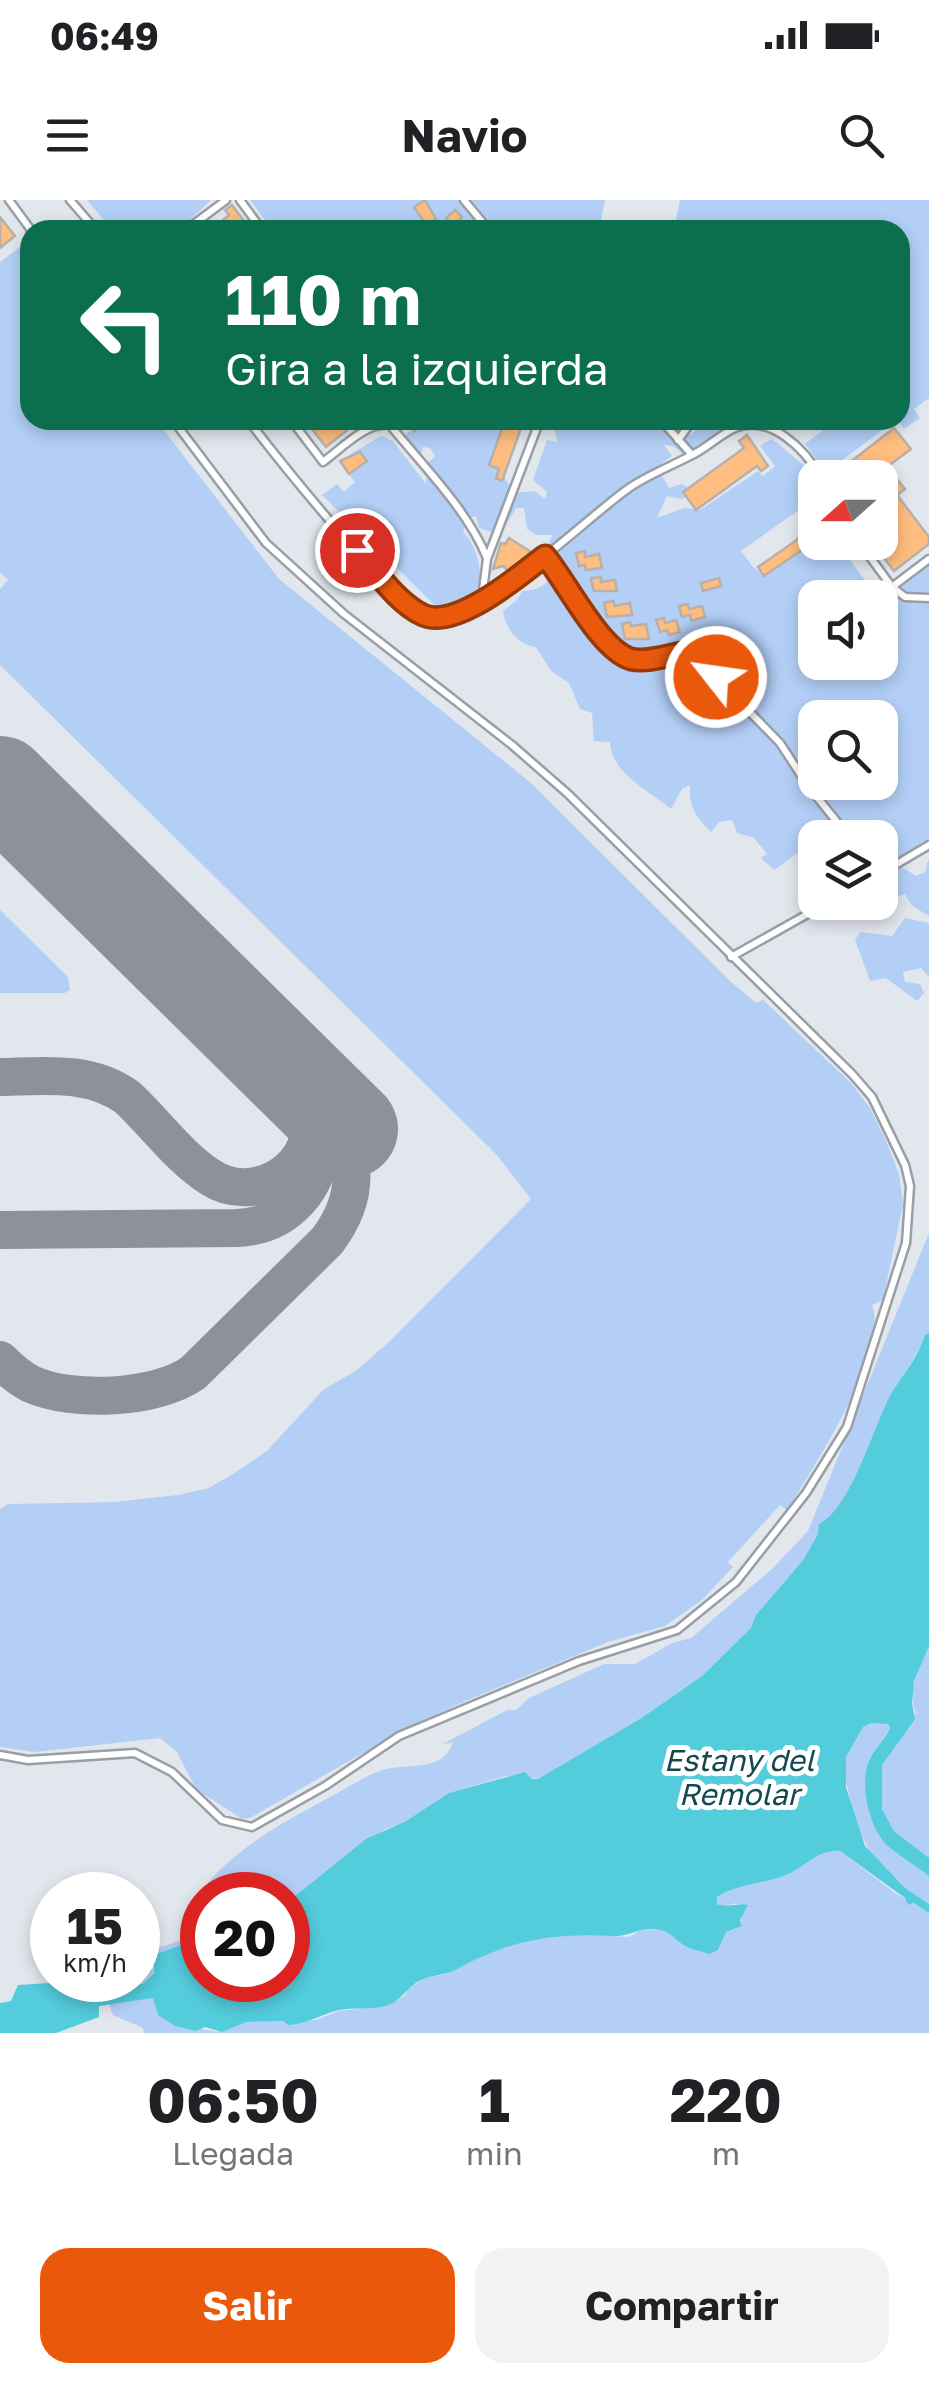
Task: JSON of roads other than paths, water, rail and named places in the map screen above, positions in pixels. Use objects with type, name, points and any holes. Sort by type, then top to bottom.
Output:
[{"type":"lane","points":[[8,200],[23,220]]},
{"type":"lane","points":[[70,200],[87,220]]},
{"type":"lane","points":[[199,220],[226,200]]},
{"type":"lane","points":[[464,200],[481,220]]},
{"type":"lane","points":[[0,1755],[28,1760],[135,1753],[172,1772],[222,1820],[252,1828],[325,1786],[399,1736],[580,1661],[676,1630],[736,1582],[806,1493],[848,1427],[906,1243],[910,1186],[896,1143],[872,1096],[567,793],[344,614],[266,543],[181,430]]},
{"type":"lane","points":[[256,430],[306,494],[408,606],[436,619],[462,612],[482,600],[545,556],[630,487],[733,430]]},
{"type":"lane","points":[[299,430],[324,462],[367,430]]},
{"type":"lane","points":[[396,430],[460,512],[487,560]]},
{"type":"lane","points":[[482,600],[487,560],[536,430]]},
{"type":"lane","points":[[670,430],[692,456]]},
{"type":"lane","points":[[678,440],[686,430]]},
{"type":"lane","points":[[773,430],[789,438],[806,460]]},
{"type":"lane","points":[[545,556],[618,653],[633,660],[686,652],[698,659],[780,743],[835,820]]},
{"type":"lane","points":[[898,582],[929,559]]},
{"type":"lane","points":[[872,560],[887,580]]},
{"type":"lane","points":[[898,591],[905,596],[929,598]]},
{"type":"lane","points":[[898,863],[929,845]]},
{"type":"lane","points":[[730,956],[798,919]]},
{"type":"water","name":"Estany del Remolar","points":[[929,1333],[929,1646],[914,1681],[915,1719],[882,1765],[882,1809],[894,1831],[929,1858],[929,1876],[885,1843],[870,1815],[866,1771],[890,1728],[888,1724],[871,1723],[863,1727],[846,1757],[846,1787],[865,1846],[905,1888],[929,1904],[929,1913],[913,1903],[908,1905],[905,1898],[840,1851],[832,1851],[788,1874],[717,1897],[717,1904],[748,1905],[740,1920],[742,1926],[726,1932],[718,1950],[709,1954],[655,1929],[616,1936],[550,1937],[495,1951],[453,1971],[421,1980],[385,2006],[339,2010],[295,2024],[247,2022],[222,2032],[205,2027],[196,2031],[175,2026],[158,2015],[154,2002],[160,2002],[160,1953],[180,1946],[180,2002],[310,2002],[310,1884],[366,1839],[406,1821],[449,1793],[525,1772],[538,1779],[643,1717],[702,1676],[751,1628],[756,1615],[804,1559],[818,1534],[819,1524],[830,1516],[851,1485],[890,1396]]},
{"type":"water","name":"Estany del Remolar","points":[[30,1984],[30,2002],[126,2002],[99,2006],[99,2017],[56,2033],[0,2033],[0,2003],[11,2001],[18,1985]]}]
